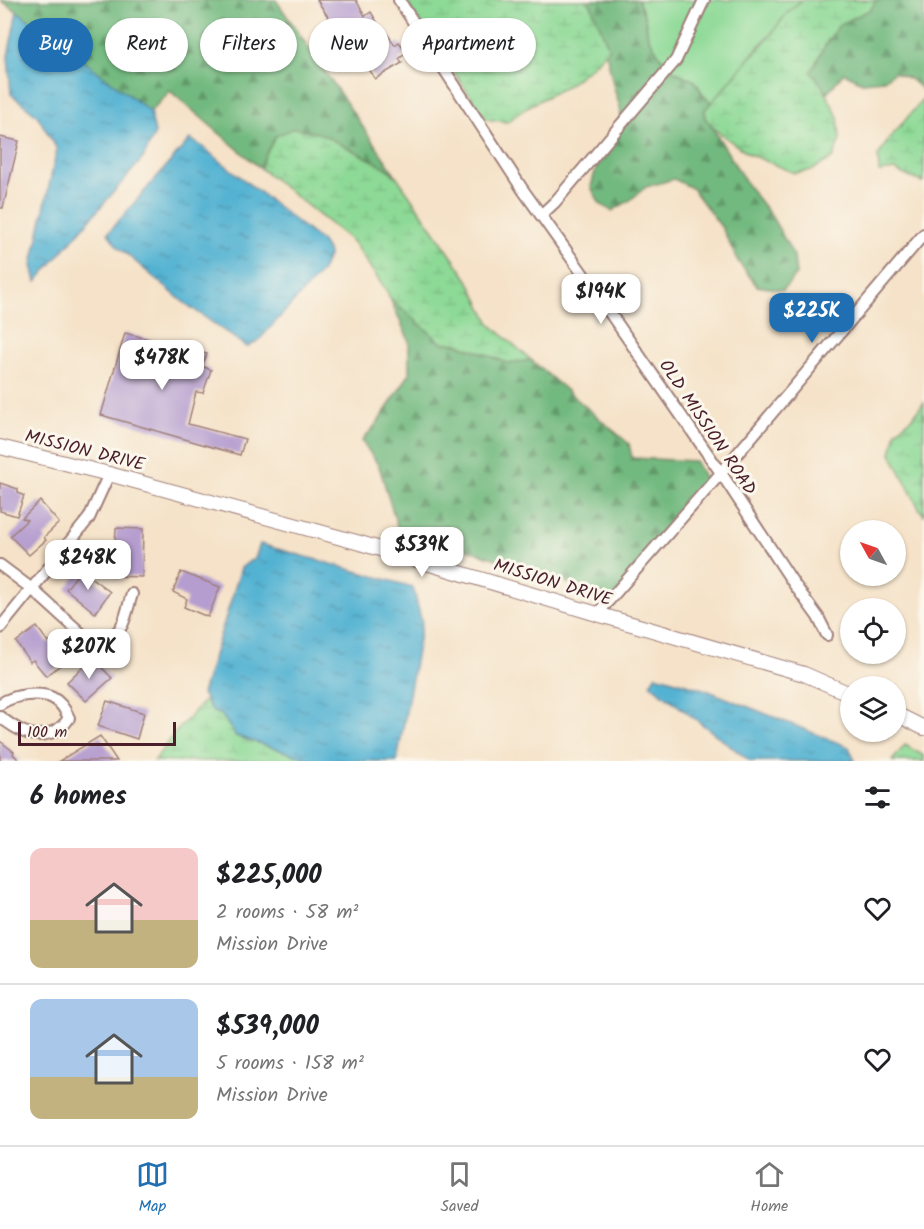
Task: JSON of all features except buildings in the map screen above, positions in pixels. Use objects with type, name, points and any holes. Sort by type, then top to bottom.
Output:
[{"type":"street","name":"OLD MISSION ROAD","points":[[399,0],[523,190],[721,474],[818,617],[827,635]]},
{"type":"street","points":[[541,215],[555,202],[676,60],[704,0]]},
{"type":"street","points":[[597,614],[721,474],[924,234]]},
{"type":"street","name":"MISSION DRIVE","points":[[0,447],[360,543],[804,674],[840,690]]},
{"type":"street","points":[[0,628],[89,518],[108,474]]},
{"type":"street","points":[[1,564],[84,636],[94,638],[114,636],[121,630],[132,594]]},
{"type":"street","points":[[0,704],[11,697],[38,694],[58,701],[65,708],[69,718],[64,726],[57,730],[45,735],[32,736],[15,728],[0,717]]},
{"type":"street","points":[[906,719],[924,728]]},
{"type":"green space","points":[[0,0],[276,0],[288,18],[200,18],[200,72],[297,72],[297,31],[309,48],[309,72],[325,72],[397,177],[385,167],[276,136],[260,168],[170,91],[150,112],[93,69],[93,18],[26,18]]},
{"type":"green space","points":[[406,0],[585,0],[591,5],[609,49],[590,68],[565,87],[529,106],[507,122],[486,119],[454,72],[536,72],[536,18],[417,18]]},
{"type":"green space","points":[[585,0],[638,0],[645,18],[648,37],[659,55],[670,69],[695,81],[704,96],[712,103],[705,110],[705,118],[748,186],[772,217],[794,256],[796,275],[783,290],[757,286],[738,261],[722,228],[692,188],[674,179],[646,187],[612,211],[600,204],[591,187],[596,168],[616,141],[621,111],[606,52],[609,49],[591,5]]},
{"type":"green space","points":[[638,0],[802,0],[788,12],[712,103],[704,96],[695,81],[670,69],[659,55],[648,37],[645,18]]},
{"type":"green space","points":[[802,0],[876,0],[871,9],[839,25],[811,72],[823,87],[838,117],[840,139],[833,158],[812,170],[794,173],[747,153],[718,132],[705,118],[705,110],[788,12]]},
{"type":"green space","points":[[876,0],[924,0],[924,91],[910,79],[894,72],[884,80],[862,82],[844,73],[827,93],[810,72],[839,25],[871,9]]},
{"type":"green space","points":[[924,98],[924,182],[895,170],[879,172],[878,156],[889,139]]},
{"type":"green space","points":[[294,128],[321,134],[385,167],[397,177],[468,280],[491,325],[531,360],[508,363],[457,344],[441,342],[390,298],[353,242],[260,168],[276,136]]},
{"type":"green space","points":[[390,298],[441,342],[457,344],[508,363],[531,360],[629,444],[632,458],[695,461],[707,482],[614,598],[466,549],[399,532],[379,466],[362,441],[378,422],[409,375],[409,341]]},
{"type":"green space","points":[[924,402],[924,515],[891,454],[896,431],[913,417]]},
{"type":"green space","points":[[205,700],[213,712],[221,714],[236,736],[315,761],[154,761],[174,734]]},
{"type":"green space","points":[[905,745],[924,756],[924,761],[892,761]]},
{"type":"water","points":[[17,11],[26,18],[18,18],[18,72],[93,72],[93,68],[150,111],[155,133],[143,158],[36,282],[32,265],[57,149],[37,115],[11,94],[8,56]]},
{"type":"water","points":[[190,139],[321,241],[329,253],[322,271],[258,341],[247,347],[182,301],[117,246],[108,233]]},
{"type":"water","points":[[260,544],[413,587],[422,623],[397,761],[315,761],[236,736],[221,714],[213,712],[202,694],[241,568],[255,559]]},
{"type":"water","points":[[656,675],[706,690],[849,747],[855,761],[750,761],[650,684]]}]
